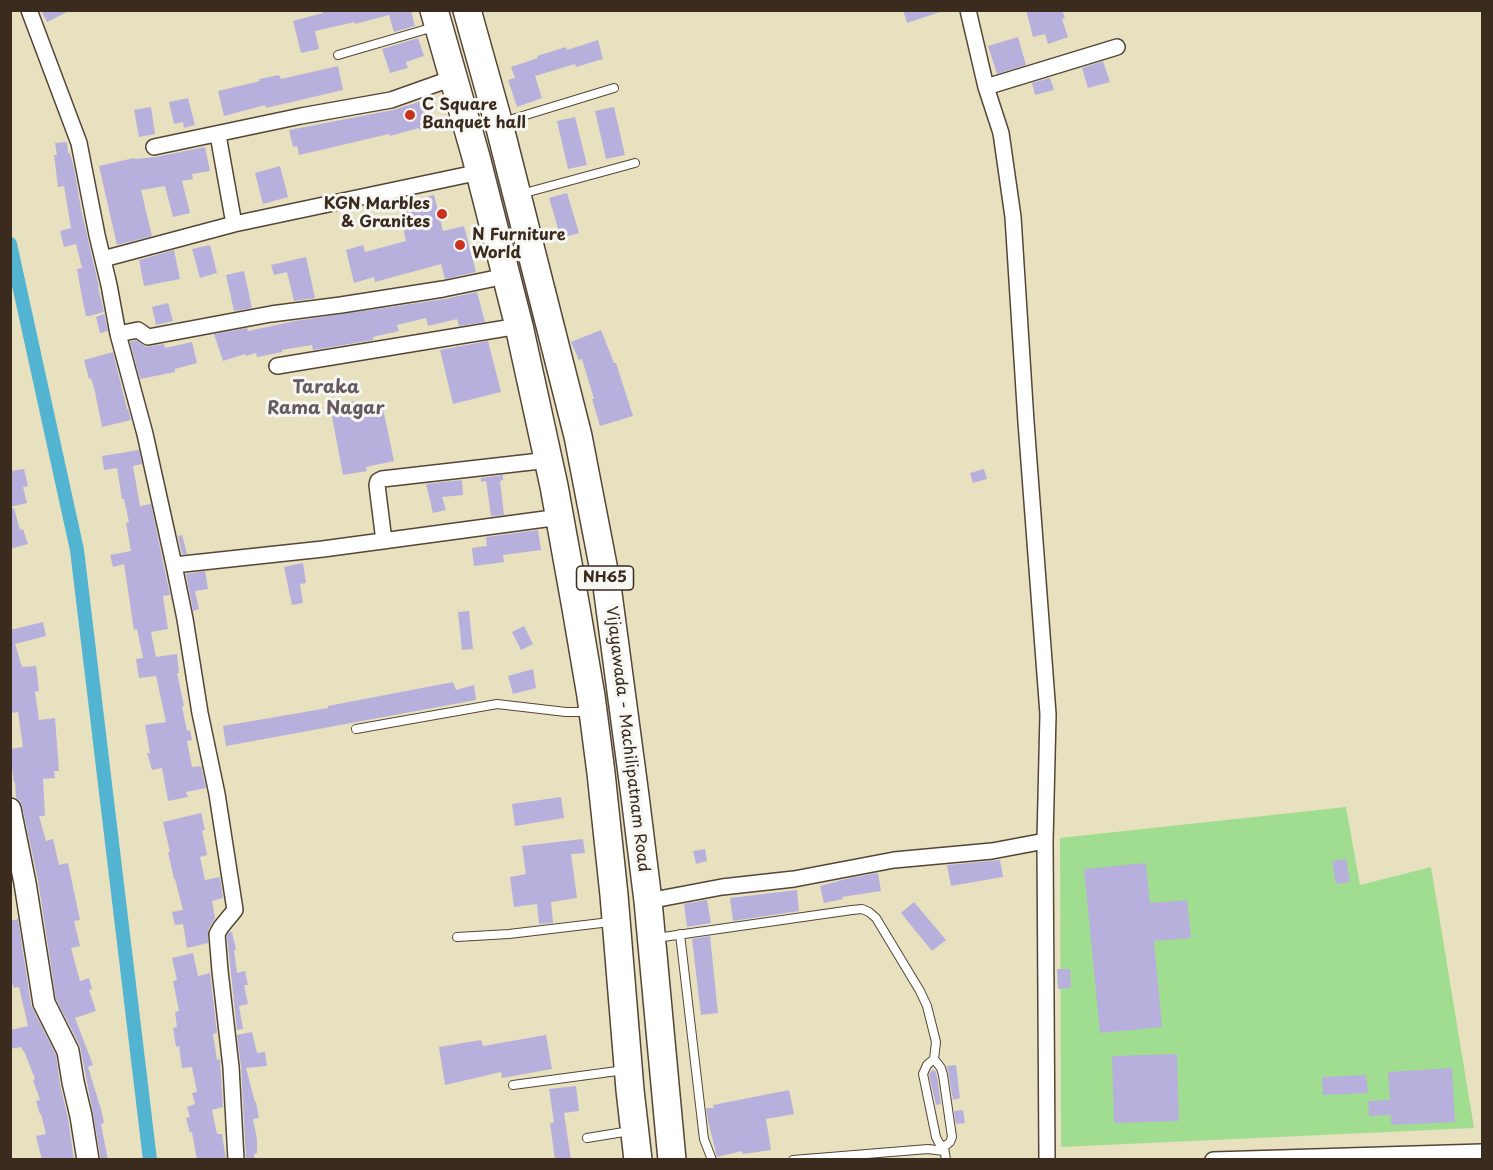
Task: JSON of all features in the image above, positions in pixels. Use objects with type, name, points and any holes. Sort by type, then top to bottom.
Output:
[{"type":"highway","name":"Vijayawada - Machilipatnam Road","points":[[471,13],[578,436],[607,586],[648,901],[672,1160]]},
{"type":"highway","name":"Vijayawada - Machilipatnam Road","points":[[436,18],[480,172],[519,326],[560,517],[601,773],[638,1160]]},
{"type":"street","points":[[29,10],[79,143],[117,334],[145,434],[174,565],[217,794],[235,910],[217,934],[231,1067],[236,1160]]},
{"type":"street","points":[[968,10],[986,87],[1001,133],[1013,217],[1048,714],[1045,841],[1047,1160]]},
{"type":"street","points":[[986,87],[1117,47]]},
{"type":"street","points":[[154,147],[391,99],[453,78]]},
{"type":"street","points":[[218,135],[234,224]]},
{"type":"street","points":[[103,259],[234,224],[480,172]]},
{"type":"street","points":[[117,334],[138,330],[148,337],[272,314],[443,289],[506,276]]},
{"type":"street","points":[[277,366],[519,326]]},
{"type":"street","points":[[384,541],[376,485],[382,479],[549,460]]},
{"type":"street","points":[[174,565],[384,541],[560,517]]},
{"type":"street","points":[[10,809],[25,883],[44,1003],[68,1051],[88,1160]]},
{"type":"street","points":[[648,901],[722,887],[794,879],[894,860],[992,851],[1045,841]]},
{"type":"street","points":[[1213,1160],[1482,1152]]},
{"type":"lane","points":[[338,55],[436,18]]},
{"type":"lane","points":[[499,123],[614,88]]},
{"type":"lane","points":[[517,195],[635,163]]},
{"type":"lane","points":[[356,729],[497,704],[566,712],[592,709]]},
{"type":"lane","points":[[651,939],[842,911],[862,909],[869,912],[876,918],[927,1006],[936,1042],[934,1059],[942,1072],[952,1137],[945,1153]]},
{"type":"lane","points":[[457,937],[509,934],[616,921]]},
{"type":"lane","points":[[680,934],[704,1139],[712,1160]]},
{"type":"lane","points":[[934,1059],[927,1065],[923,1074],[936,1137],[945,1153]]},
{"type":"lane","points":[[513,1085],[629,1069]]},
{"type":"lane","points":[[587,1138],[635,1131]]},
{"type":"lane","points":[[792,1160],[928,1149],[945,1153]]},
{"type":"green space","points":[[1346,807],[1360,885],[1431,867],[1474,1128],[1061,1147],[1060,838]]},
{"type":"building","points":[[41,10],[71,10],[47,22]]},
{"type":"building","points":[[322,10],[411,10],[415,26],[394,32],[389,15],[315,31],[319,49],[301,53],[293,21],[323,13]]},
{"type":"building","points":[[903,10],[940,10],[940,12],[907,23]]},
{"type":"building","points":[[1026,10],[1062,10],[1065,18],[1062,19],[1068,37],[1048,44],[1045,34],[1033,37]]},
{"type":"building","points":[[1018,37],[1026,65],[997,74],[988,46]]},
{"type":"building","points":[[418,38],[424,56],[406,62],[408,68],[390,73],[382,49]]},
{"type":"building","points":[[598,40],[603,59],[576,67],[575,64],[535,76],[542,98],[517,107],[508,80],[515,78],[511,67],[566,47],[567,50]]},
{"type":"building","points":[[1103,61],[1110,82],[1088,88],[1082,68]]},
{"type":"building","points":[[338,66],[343,90],[266,108],[265,105],[224,116],[218,91],[260,81],[259,79],[279,75],[281,79]]},
{"type":"building","points":[[1050,78],[1054,90],[1035,95],[1032,83]]},
{"type":"building","points":[[188,98],[195,125],[184,128],[183,122],[174,124],[169,102]]},
{"type":"building","points":[[425,100],[432,127],[390,136],[389,134],[299,155],[297,146],[293,147],[289,130],[393,110]]},
{"type":"building","points":[[151,107],[155,134],[139,137],[134,110]]},
{"type":"building","points":[[614,107],[625,155],[606,159],[595,111]]},
{"type":"building","points":[[575,117],[587,165],[568,169],[557,121]]},
{"type":"building","points":[[67,142],[104,312],[89,316],[86,316],[82,297],[77,269],[82,268],[76,244],[64,247],[60,231],[71,228],[64,186],[58,187],[54,155],[57,155],[55,143]]},
{"type":"building","points":[[205,147],[210,171],[192,174],[193,179],[182,181],[190,213],[173,217],[165,186],[141,190],[152,236],[117,245],[99,166]]},
{"type":"building","points":[[280,166],[288,197],[263,204],[255,173]]},
{"type":"building","points":[[567,193],[579,233],[561,238],[549,198]]},
{"type":"building","points":[[434,195],[443,231],[464,226],[476,272],[445,279],[441,264],[375,282],[374,277],[354,283],[346,250],[363,245],[365,252],[406,241],[398,203]]},
{"type":"building","points":[[210,245],[217,273],[200,278],[192,249]]},
{"type":"building","points":[[174,250],[180,279],[144,286],[139,260]]},
{"type":"building","points":[[306,257],[315,298],[294,301],[287,272],[274,275],[271,265]]},
{"type":"building","points":[[244,271],[252,308],[234,311],[226,275]]},
{"type":"building","points":[[477,292],[485,322],[459,326],[457,319],[428,326],[426,318],[397,325],[399,331],[373,337],[373,340],[313,350],[312,345],[257,357],[256,353],[246,356],[245,354],[223,361],[214,334],[247,328],[248,331],[295,321],[445,299]]},
{"type":"building","points":[[168,303],[173,321],[156,325],[152,307]]},
{"type":"building","points":[[104,314],[108,331],[100,333],[96,317]]},
{"type":"building","points":[[601,330],[614,363],[616,363],[633,416],[600,426],[582,359],[579,360],[571,342]]},
{"type":"building","points":[[136,340],[146,347],[164,344],[165,348],[192,342],[197,363],[175,369],[175,372],[140,379],[130,342]]},
{"type":"building","points":[[488,341],[501,392],[453,404],[440,350]]},
{"type":"building","points":[[113,352],[131,420],[102,427],[95,392],[84,360]]},
{"type":"building","points":[[354,401],[356,410],[382,404],[394,461],[366,467],[367,471],[343,475],[330,406]]},
{"type":"building","points":[[139,450],[142,464],[133,466],[140,506],[151,504],[170,595],[163,596],[168,629],[151,632],[156,657],[177,654],[179,673],[177,673],[184,706],[182,706],[187,731],[190,730],[192,740],[187,741],[192,767],[201,766],[206,788],[186,792],[188,797],[168,801],[162,768],[152,770],[147,753],[150,753],[145,725],[166,722],[156,676],[139,678],[136,659],[143,658],[137,629],[134,630],[124,564],[113,567],[110,555],[131,551],[126,523],[129,522],[124,499],[122,499],[117,468],[104,470],[102,456]]},
{"type":"building","points":[[24,469],[28,486],[23,487],[27,503],[10,507],[10,471]]},
{"type":"building","points":[[984,469],[987,479],[973,483],[970,473]]},
{"type":"building","points":[[503,475],[503,480],[500,481],[504,515],[491,516],[486,481],[481,482],[481,478]]},
{"type":"building","points":[[462,480],[463,495],[442,497],[446,510],[433,513],[426,484]]},
{"type":"building","points":[[14,508],[20,530],[23,529],[28,544],[10,549],[10,509]]},
{"type":"building","points":[[538,530],[541,550],[503,555],[504,562],[474,566],[472,548],[487,546],[486,537]]},
{"type":"building","points":[[182,535],[187,554],[182,554],[178,536]]},
{"type":"building","points":[[303,563],[306,583],[300,584],[303,603],[292,605],[284,567]]},
{"type":"building","points":[[205,571],[208,589],[195,591],[199,609],[193,611],[186,574]]},
{"type":"building","points":[[469,611],[473,649],[462,650],[458,612]]},
{"type":"building","points":[[43,622],[46,636],[15,644],[22,667],[36,666],[39,691],[35,692],[39,720],[55,718],[59,771],[54,771],[55,778],[43,779],[45,816],[39,816],[46,841],[53,839],[59,865],[68,863],[80,920],[74,921],[80,946],[71,948],[80,981],[89,978],[92,989],[89,990],[96,1011],[75,1018],[93,1065],[88,1067],[101,1109],[104,1123],[101,1124],[108,1160],[101,1160],[80,1046],[56,999],[38,880],[22,806],[16,798],[15,782],[12,767],[10,767],[10,749],[23,747],[18,712],[11,713],[10,707],[10,698],[12,698],[10,630]]},
{"type":"building","points":[[524,626],[533,644],[521,650],[512,632]]},
{"type":"building","points":[[533,669],[536,688],[513,694],[508,676]]},
{"type":"building","points":[[453,682],[456,690],[474,685],[476,700],[226,746],[223,726],[328,708],[328,706]]},
{"type":"building","points":[[561,797],[564,818],[515,826],[512,804]]},
{"type":"building","points":[[201,813],[207,855],[200,857],[205,880],[220,877],[223,898],[212,901],[215,918],[208,930],[208,943],[187,948],[183,924],[175,925],[172,912],[183,910],[174,879],[163,822]]},
{"type":"building","points":[[583,839],[585,853],[571,854],[577,898],[551,902],[553,923],[539,924],[537,904],[514,907],[510,877],[526,874],[522,846]]},
{"type":"building","points":[[705,849],[707,861],[696,864],[693,851]]},
{"type":"building","points":[[1346,859],[1350,882],[1336,884],[1332,861]]},
{"type":"building","points":[[1000,860],[1003,877],[951,886],[947,865]]},
{"type":"building","points":[[1146,863],[1150,903],[1187,900],[1191,938],[1154,941],[1162,1027],[1100,1033],[1084,869]]},
{"type":"building","points":[[878,873],[881,891],[842,897],[843,899],[824,903],[820,886]]},
{"type":"building","points":[[797,890],[799,911],[733,921],[730,898]]},
{"type":"building","points":[[707,900],[711,923],[687,927],[684,904]]},
{"type":"building","points":[[914,902],[946,940],[932,951],[901,913]]},
{"type":"building","points":[[18,919],[31,1005],[56,1055],[74,1160],[42,1160],[36,1136],[46,1134],[36,1101],[40,1100],[33,1080],[35,1079],[21,1047],[10,1049],[10,1030],[28,1026],[19,987],[14,988],[10,978],[10,921]]},
{"type":"building","points":[[229,932],[232,932],[236,950],[234,950],[237,973],[245,971],[248,985],[244,985],[248,1004],[239,1006],[243,1029],[237,1030],[227,936]]},
{"type":"building","points":[[710,936],[718,1013],[701,1015],[692,939]]},
{"type":"building","points":[[193,953],[198,976],[210,973],[217,1033],[213,1034],[217,1060],[220,1059],[223,1107],[212,1110],[217,1134],[222,1134],[226,1160],[197,1160],[192,1132],[190,1133],[186,1118],[190,1117],[187,1107],[195,1104],[192,1093],[197,1092],[192,1067],[182,1068],[179,1046],[176,1047],[173,1028],[177,1027],[175,1012],[179,1011],[173,981],[177,980],[172,958]]},
{"type":"building","points":[[1057,969],[1070,969],[1071,988],[1058,989]]},
{"type":"building","points":[[252,1032],[257,1053],[265,1052],[267,1066],[246,1068],[259,1118],[253,1119],[257,1139],[255,1160],[246,1160],[237,1035]]},
{"type":"building","points":[[546,1035],[552,1069],[502,1078],[501,1072],[445,1085],[439,1047],[481,1040],[483,1046]]},
{"type":"building","points":[[1177,1054],[1179,1121],[1114,1123],[1112,1056]]},
{"type":"building","points":[[956,1065],[960,1098],[953,1100],[947,1066]]},
{"type":"building","points":[[1452,1068],[1455,1122],[1391,1125],[1391,1115],[1369,1116],[1368,1101],[1390,1100],[1388,1072]]},
{"type":"building","points":[[935,1070],[941,1104],[936,1105],[929,1075]]},
{"type":"building","points":[[1366,1075],[1368,1093],[1323,1095],[1322,1077]]},
{"type":"building","points":[[576,1086],[579,1111],[564,1113],[571,1160],[555,1160],[550,1123],[554,1122],[549,1089]]},
{"type":"building","points":[[789,1090],[794,1114],[766,1119],[771,1150],[743,1154],[742,1151],[717,1157],[706,1108]]},
{"type":"building","points":[[963,1110],[965,1123],[956,1124],[954,1111]]},
{"type":"waterway","points":[[10,244],[77,550],[150,1160]]},
{"type":"place","name":"C Square Banquet hall","points":[[410,115]]},
{"type":"place","name":"KGN Marbles & Granites","points":[[442,214]]},
{"type":"place","name":"N Furniture World","points":[[460,245]]},
{"type":"district","name":"Taraka Rama Nagar","points":[[326,398]]}]
